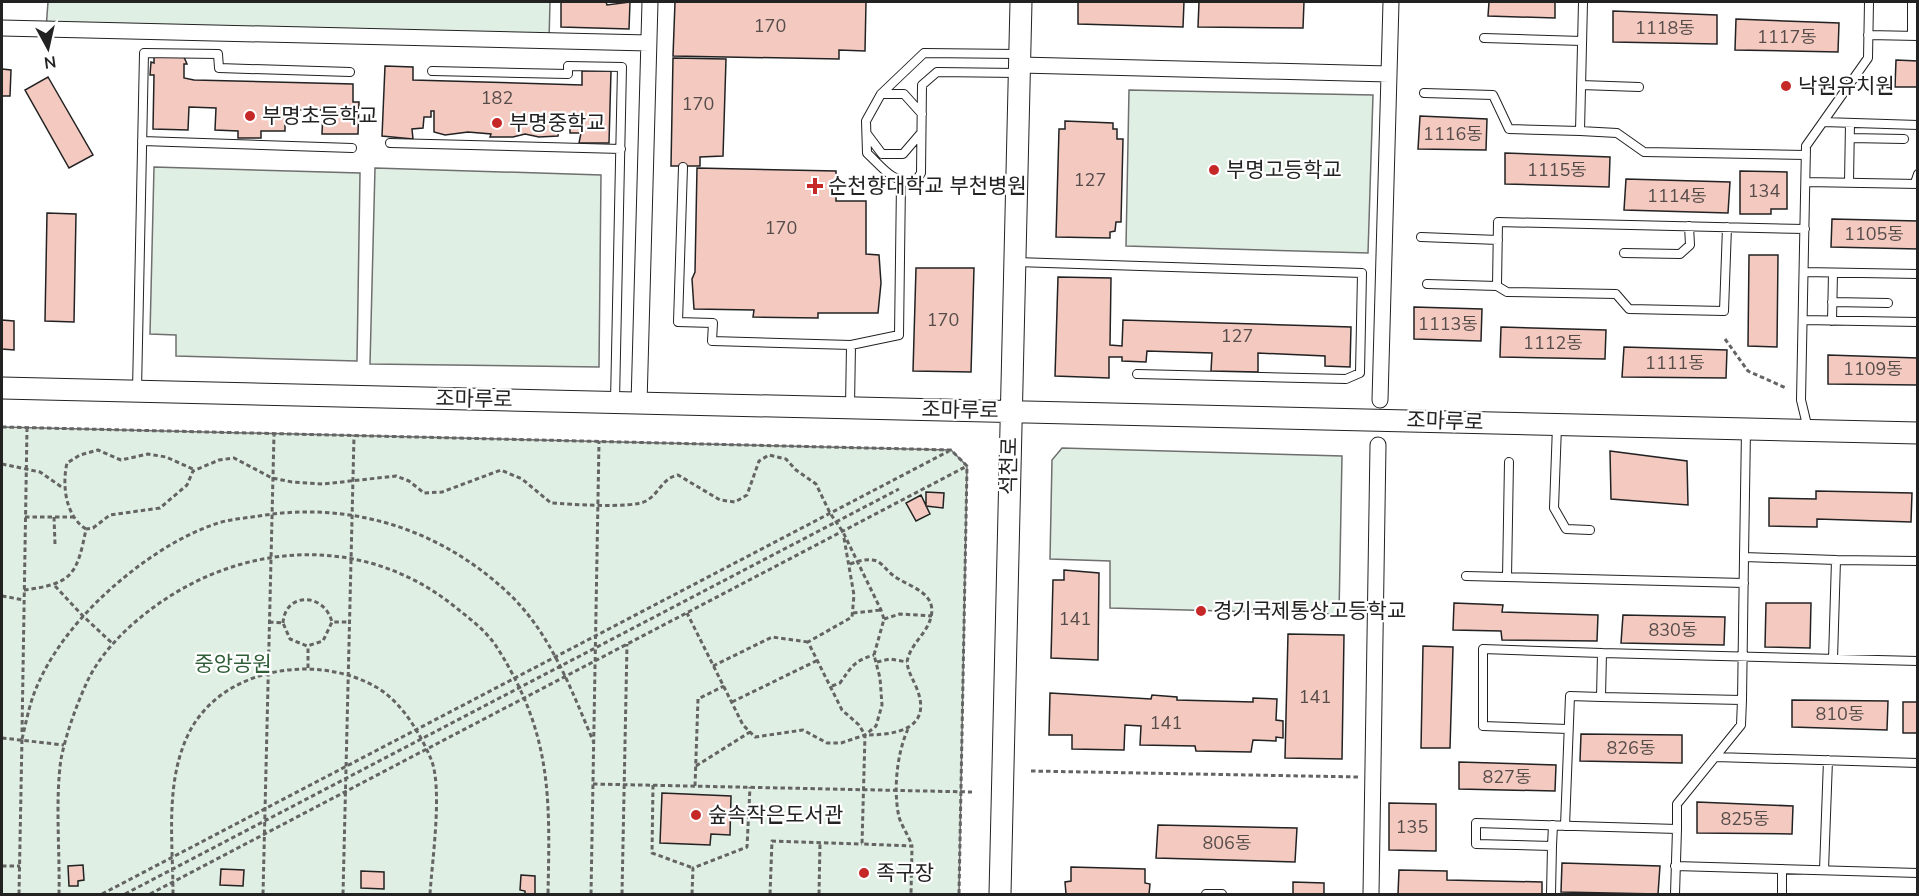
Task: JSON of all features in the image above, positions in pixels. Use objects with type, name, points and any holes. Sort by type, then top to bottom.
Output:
[{"type":"street","points":[[639,404],[650,2]]},
{"type":"street","name":"석천로","points":[[1000,894],[1022,2]]},
{"type":"street","points":[[1380,400],[1391,2]]},
{"type":"street","points":[[2,28],[649,44]]},
{"type":"street","points":[[1020,64],[1389,74]]},
{"type":"street","name":"조마루로","points":[[2,388],[1917,433]]},
{"type":"street","points":[[1371,894],[1378,445]]},
{"type":"lane","points":[[1580,131],[1583,2]]},
{"type":"lane","points":[[1809,430],[1801,400],[1806,146],[1868,58],[1869,2]]},
{"type":"lane","points":[[1868,35],[1915,36],[1912,2]]},
{"type":"lane","points":[[1484,38],[1582,41]]},
{"type":"lane","points":[[137,392],[144,52],[218,54],[219,69],[350,72]]},
{"type":"lane","points":[[924,53],[1020,64],[937,72],[922,85],[921,173],[915,182],[901,182],[892,177],[867,153],[866,121],[881,94],[924,53]]},
{"type":"lane","points":[[432,71],[568,74],[568,66],[622,68],[615,402]]},
{"type":"lane","points":[[1581,85],[1639,87]]},
{"type":"lane","points":[[1424,93],[1493,95],[1509,129],[1617,133],[1644,152],[1806,155]]},
{"type":"lane","points":[[881,94],[904,94],[922,114]]},
{"type":"lane","points":[[1823,122],[1917,125]]},
{"type":"lane","points":[[1849,182],[1850,123]]},
{"type":"lane","points":[[866,133],[882,154],[903,154],[921,133]]},
{"type":"lane","points":[[1850,138],[1904,139]]},
{"type":"lane","points":[[142,141],[352,148]]},
{"type":"lane","points":[[390,143],[621,149]]},
{"type":"lane","points":[[683,167],[678,322],[713,323],[712,341],[850,345],[898,335],[901,182]]},
{"type":"lane","points":[[1806,182],[1916,183],[1917,174]]},
{"type":"lane","points":[[1497,286],[1498,222],[1805,229]]},
{"type":"lane","points":[[1624,253],[1680,254],[1690,245],[1689,226]]},
{"type":"lane","points":[[1427,284],[1497,286],[1507,292],[1616,294],[1629,309],[1724,310],[1727,227]]},
{"type":"lane","points":[[1421,237],[1498,240]]},
{"type":"lane","points":[[1015,262],[1362,273],[1360,373],[1346,380],[1137,374]]},
{"type":"lane","points":[[1804,272],[1917,274]]},
{"type":"lane","points":[[1832,321],[1833,273]]},
{"type":"lane","points":[[1832,302],[1888,303]]},
{"type":"lane","points":[[1803,320],[1917,322]]},
{"type":"lane","points":[[850,345],[850,408]]},
{"type":"lane","points":[[1557,424],[1554,508],[1566,529],[1590,530]]},
{"type":"lane","points":[[1675,894],[1677,804],[1741,725],[1746,429]]},
{"type":"lane","points":[[1507,577],[1509,462]]},
{"type":"lane","points":[[1744,557],[1917,561]]},
{"type":"lane","points":[[1833,659],[1836,560]]},
{"type":"lane","points":[[1466,576],[1744,583]]},
{"type":"lane","points":[[1568,729],[1483,726],[1483,649],[1917,661]]},
{"type":"lane","points":[[1601,697],[1602,653]]},
{"type":"lane","points":[[1565,826],[1570,696],[1742,700]]},
{"type":"lane","points":[[1715,757],[1917,763]]},
{"type":"lane","points":[[1824,870],[1828,760]]},
{"type":"lane","points":[[1552,846],[1476,844],[1476,823],[1677,829]]},
{"type":"lane","points":[[1551,894],[1553,825]]},
{"type":"lane","points":[[1676,866],[1917,873]]},
{"type":"lane","points":[[1782,869],[1782,894]]},
{"type":"lane","points":[[1206,894],[1222,894]]},
{"type":"path","points":[[1725,339],[1748,371],[1786,388]]},
{"type":"path","points":[[2,427],[951,450],[967,466],[959,894]]},
{"type":"path","points":[[19,894],[27,428]]},
{"type":"path","points":[[263,894],[274,434]]},
{"type":"path","points":[[343,894],[354,436]]},
{"type":"path","points":[[591,894],[599,442]]},
{"type":"path","points":[[86,529],[74,516],[63,488],[67,463],[80,455],[98,450],[121,460],[148,454],[166,457],[195,470]]},
{"type":"path","points":[[102,894],[951,450]]},
{"type":"path","points":[[86,529],[93,528],[110,515],[160,508],[187,485],[195,470],[219,460],[234,458],[272,478],[323,484],[396,476],[409,481],[421,493],[439,492],[501,470],[522,479],[546,502],[598,504],[646,501],[664,482],[678,475],[701,486],[720,500],[735,502],[747,495],[759,460],[769,455],[789,460],[796,470],[816,484],[858,561],[884,619],[874,655],[883,691],[882,712],[876,726],[865,735]]},
{"type":"path","points":[[2,464],[26,467],[40,472],[63,488]]},
{"type":"path","points":[[150,894],[967,466]]},
{"type":"path","points":[[125,894],[899,489]]},
{"type":"path","points":[[22,739],[35,691],[60,647],[83,616],[110,588],[140,564],[179,540],[220,522],[315,510],[352,514],[406,528],[464,557],[520,605],[561,666],[594,743]]},
{"type":"path","points":[[25,517],[74,516]]},
{"type":"path","points":[[54,517],[55,543]]},
{"type":"path","points":[[24,590],[55,586],[79,564],[86,529]]},
{"type":"path","points":[[843,532],[850,564],[853,613]]},
{"type":"path","points":[[59,894],[60,775],[64,745],[88,680],[114,644],[146,612],[188,584],[225,567],[271,557],[312,554],[366,562],[394,572],[441,596],[482,628],[498,648],[535,723],[546,767],[550,809],[548,894]]},
{"type":"path","points":[[850,564],[858,561],[876,561],[895,577],[918,588],[927,597],[932,616],[909,652],[907,662],[919,698],[915,719],[908,727],[900,745],[898,790],[900,819],[909,833],[912,846],[911,894]]},
{"type":"path","points":[[55,586],[114,644]]},
{"type":"path","points":[[2,596],[24,600]]},
{"type":"path","points":[[312,599],[321,603],[330,613],[332,622],[323,641],[308,646],[290,639],[283,623],[284,615],[289,608],[300,600],[312,599]]},
{"type":"path","points":[[713,666],[772,636],[808,642],[845,622],[853,613],[881,610]]},
{"type":"path","points":[[687,613],[743,725],[755,736],[803,730],[827,743],[841,743],[865,735],[891,735],[908,727]]},
{"type":"path","points":[[884,619],[900,614],[932,616]]},
{"type":"path","points":[[332,622],[349,621]]},
{"type":"path","points":[[269,622],[283,623]]},
{"type":"path","points":[[808,642],[842,710],[859,725],[865,735],[862,844]]},
{"type":"path","points":[[622,894],[627,644]]},
{"type":"path","points":[[308,646],[308,668]]},
{"type":"path","points":[[832,686],[840,683],[844,673],[857,662],[874,655]]},
{"type":"path","points":[[877,662],[890,659],[907,662]]},
{"type":"path","points":[[732,702],[818,660]]},
{"type":"path","points":[[173,894],[175,773],[187,736],[204,711],[233,688],[268,673],[308,668],[348,675],[377,687],[406,714],[432,760],[436,797],[430,894]]},
{"type":"path","points":[[695,786],[698,699],[724,686]]},
{"type":"path","points":[[696,767],[750,732]]},
{"type":"path","points":[[2,738],[64,745]]},
{"type":"path","points":[[1031,771],[1373,778]]},
{"type":"path","points":[[593,783],[972,792]]},
{"type":"path","points":[[653,785],[652,853],[693,868],[747,847],[750,787]]},
{"type":"path","points":[[770,894],[772,841],[912,846]]},
{"type":"path","points":[[819,894],[820,843]]},
{"type":"path","points":[[2,866],[20,866]]},
{"type":"path","points":[[692,894],[693,868]]},
{"type":"green space","points":[[48,2],[550,2],[549,41],[46,29]]},
{"type":"green space","points":[[1129,90],[1373,95],[1368,253],[1126,246]]},
{"type":"green space","points":[[154,167],[360,173],[357,361],[176,356],[176,335],[150,334]]},
{"type":"green space","points":[[375,168],[601,175],[599,367],[370,364]]},
{"type":"green space","name":"중앙공원","points":[[2,427],[951,450],[967,466],[959,894],[2,894]]},
{"type":"green space","points":[[1062,448],[1342,456],[1339,614],[1110,608],[1110,561],[1050,559],[1052,460]]},
{"type":"building","points":[[561,2],[606,2],[607,5],[630,2],[629,29],[561,27]]},
{"type":"building","points":[[675,2],[866,2],[865,51],[839,50],[839,59],[673,56]]},
{"type":"building","points":[[1078,2],[1184,2],[1183,27],[1078,24]]},
{"type":"building","points":[[1199,2],[1304,2],[1303,28],[1198,27]]},
{"type":"building","points":[[1489,2],[1555,2],[1555,18],[1488,16]]},
{"type":"building","points":[[1613,11],[1717,15],[1717,44],[1613,42]]},
{"type":"building","points":[[1736,19],[1839,23],[1838,52],[1735,50]]},
{"type":"building","name":"부명초등학교","points":[[154,56],[184,57],[187,64],[184,64],[184,78],[194,80],[353,84],[353,102],[359,102],[358,134],[322,134],[323,110],[285,110],[285,131],[261,131],[261,138],[238,138],[238,131],[215,130],[216,108],[189,107],[188,130],[153,129],[154,75],[150,75]]},
{"type":"building","points":[[673,58],[726,59],[723,156],[700,157],[700,166],[671,166]]},
{"type":"building","points":[[1896,60],[1918,61],[1918,87],[1895,87]]},
{"type":"building","name":"부명중학교","points":[[385,66],[413,67],[413,80],[582,85],[582,71],[611,71],[609,143],[579,143],[581,133],[570,133],[570,116],[560,116],[558,136],[539,137],[525,134],[513,137],[490,137],[491,134],[468,132],[445,135],[434,132],[434,111],[431,111],[431,117],[424,117],[423,128],[412,129],[413,139],[382,136]]},
{"type":"building","points":[[2,69],[11,70],[10,96],[2,96]]},
{"type":"building","points":[[48,77],[93,155],[69,168],[25,90]]},
{"type":"building","points":[[1420,116],[1487,119],[1486,150],[1418,149]]},
{"type":"building","points":[[1065,121],[1113,123],[1113,129],[1117,129],[1117,139],[1123,139],[1121,222],[1116,222],[1115,231],[1110,232],[1110,238],[1056,237],[1059,129],[1065,129]]},
{"type":"building","points":[[1505,153],[1610,157],[1609,187],[1505,184]]},
{"type":"building","points":[[697,168],[836,171],[836,201],[866,201],[866,254],[879,255],[881,283],[878,313],[818,313],[818,318],[753,317],[754,310],[694,309],[692,279],[695,272]]},
{"type":"building","points":[[1740,171],[1787,172],[1787,209],[1771,209],[1771,214],[1740,214]]},
{"type":"building","points":[[1626,179],[1730,182],[1728,213],[1624,210]]},
{"type":"building","points":[[47,213],[76,214],[74,322],[45,321]]},
{"type":"building","points":[[1832,219],[1918,221],[1918,249],[1831,247]]},
{"type":"building","points":[[1749,255],[1778,255],[1777,347],[1748,346]]},
{"type":"building","points":[[916,268],[974,268],[971,372],[913,371]]},
{"type":"building","points":[[1058,277],[1111,278],[1110,345],[1122,346],[1123,320],[1351,327],[1350,367],[1325,366],[1325,356],[1258,353],[1258,372],[1211,371],[1212,353],[1147,351],[1146,362],[1122,361],[1122,357],[1109,357],[1109,378],[1055,376]]},
{"type":"building","points":[[1414,307],[1482,309],[1481,341],[1414,339]]},
{"type":"building","points":[[2,320],[14,321],[14,350],[2,349]]},
{"type":"building","points":[[1501,327],[1606,330],[1605,359],[1500,357]]},
{"type":"building","points":[[1624,347],[1727,350],[1726,378],[1622,377]]},
{"type":"building","points":[[1828,355],[1918,358],[1917,385],[1828,384]]},
{"type":"building","points":[[1610,451],[1687,461],[1688,505],[1611,499]]},
{"type":"building","points":[[1816,491],[1912,493],[1911,522],[1817,519],[1817,527],[1769,526],[1769,498],[1816,499]]},
{"type":"building","points":[[926,492],[944,493],[943,508],[926,506]]},
{"type":"building","points":[[921,495],[930,514],[916,521],[906,503]]},
{"type":"building","points":[[1064,570],[1099,573],[1098,660],[1051,658],[1053,580],[1064,580]]},
{"type":"building","points":[[1454,603],[1503,605],[1502,612],[1598,615],[1597,641],[1502,640],[1501,631],[1453,630]]},
{"type":"building","points":[[1766,603],[1811,603],[1810,648],[1765,647]]},
{"type":"building","points":[[1623,615],[1725,617],[1724,645],[1621,643]]},
{"type":"building","points":[[1288,634],[1344,635],[1342,759],[1285,758]]},
{"type":"building","points":[[1423,646],[1453,647],[1450,748],[1421,748]]},
{"type":"building","points":[[1050,693],[1151,699],[1152,695],[1177,697],[1177,700],[1253,702],[1253,698],[1277,699],[1276,720],[1283,721],[1283,738],[1276,737],[1276,741],[1253,740],[1251,752],[1196,751],[1195,746],[1140,745],[1141,726],[1125,725],[1124,750],[1072,749],[1072,735],[1049,735]]},
{"type":"building","points":[[1792,700],[1888,701],[1887,730],[1792,727]]},
{"type":"building","points":[[1903,702],[1918,702],[1918,733],[1903,733]]},
{"type":"building","points":[[1581,734],[1682,735],[1682,763],[1580,761]]},
{"type":"building","points":[[1459,762],[1556,765],[1555,791],[1459,789]]},
{"type":"building","name":"숲속작은도서관","points":[[662,793],[731,796],[730,835],[711,834],[710,845],[660,843]]},
{"type":"building","points":[[1697,802],[1793,806],[1792,834],[1697,833]]},
{"type":"building","points":[[1389,803],[1436,804],[1436,851],[1389,850]]},
{"type":"building","points":[[1158,825],[1297,828],[1295,862],[1156,858]]},
{"type":"building","points":[[1562,863],[1660,866],[1658,894],[1561,892]]},
{"type":"building","points":[[83,865],[84,880],[78,881],[78,886],[69,886],[68,866]]},
{"type":"building","points":[[1071,867],[1145,869],[1145,883],[1150,884],[1149,894],[1066,894],[1065,882],[1071,881]]},
{"type":"building","points":[[221,869],[244,870],[243,886],[220,885]]},
{"type":"building","points":[[1399,870],[1447,871],[1447,880],[1542,882],[1542,894],[1398,894]]},
{"type":"building","points":[[361,871],[384,872],[384,889],[361,888]]},
{"type":"building","points":[[521,875],[535,876],[535,894],[525,894],[525,891],[520,890]]},
{"type":"building","points":[[1293,882],[1324,883],[1324,894],[1293,894]]},
{"type":"place","name":"낙원유치원","points":[[1786,86]]},
{"type":"place","name":"부명초등학교","points":[[250,116]]},
{"type":"place","name":"부명중학교","points":[[497,123]]},
{"type":"place","name":"부명고등학교","points":[[1214,170]]},
{"type":"place","name":"순천향대학교 부천병원","points":[[815,186]]},
{"type":"place","name":"경기국제통상고등학교","points":[[1201,611]]},
{"type":"place","name":"숲속작은도서관","points":[[696,815]]},
{"type":"place","name":"족구장","points":[[864,873]]}]
